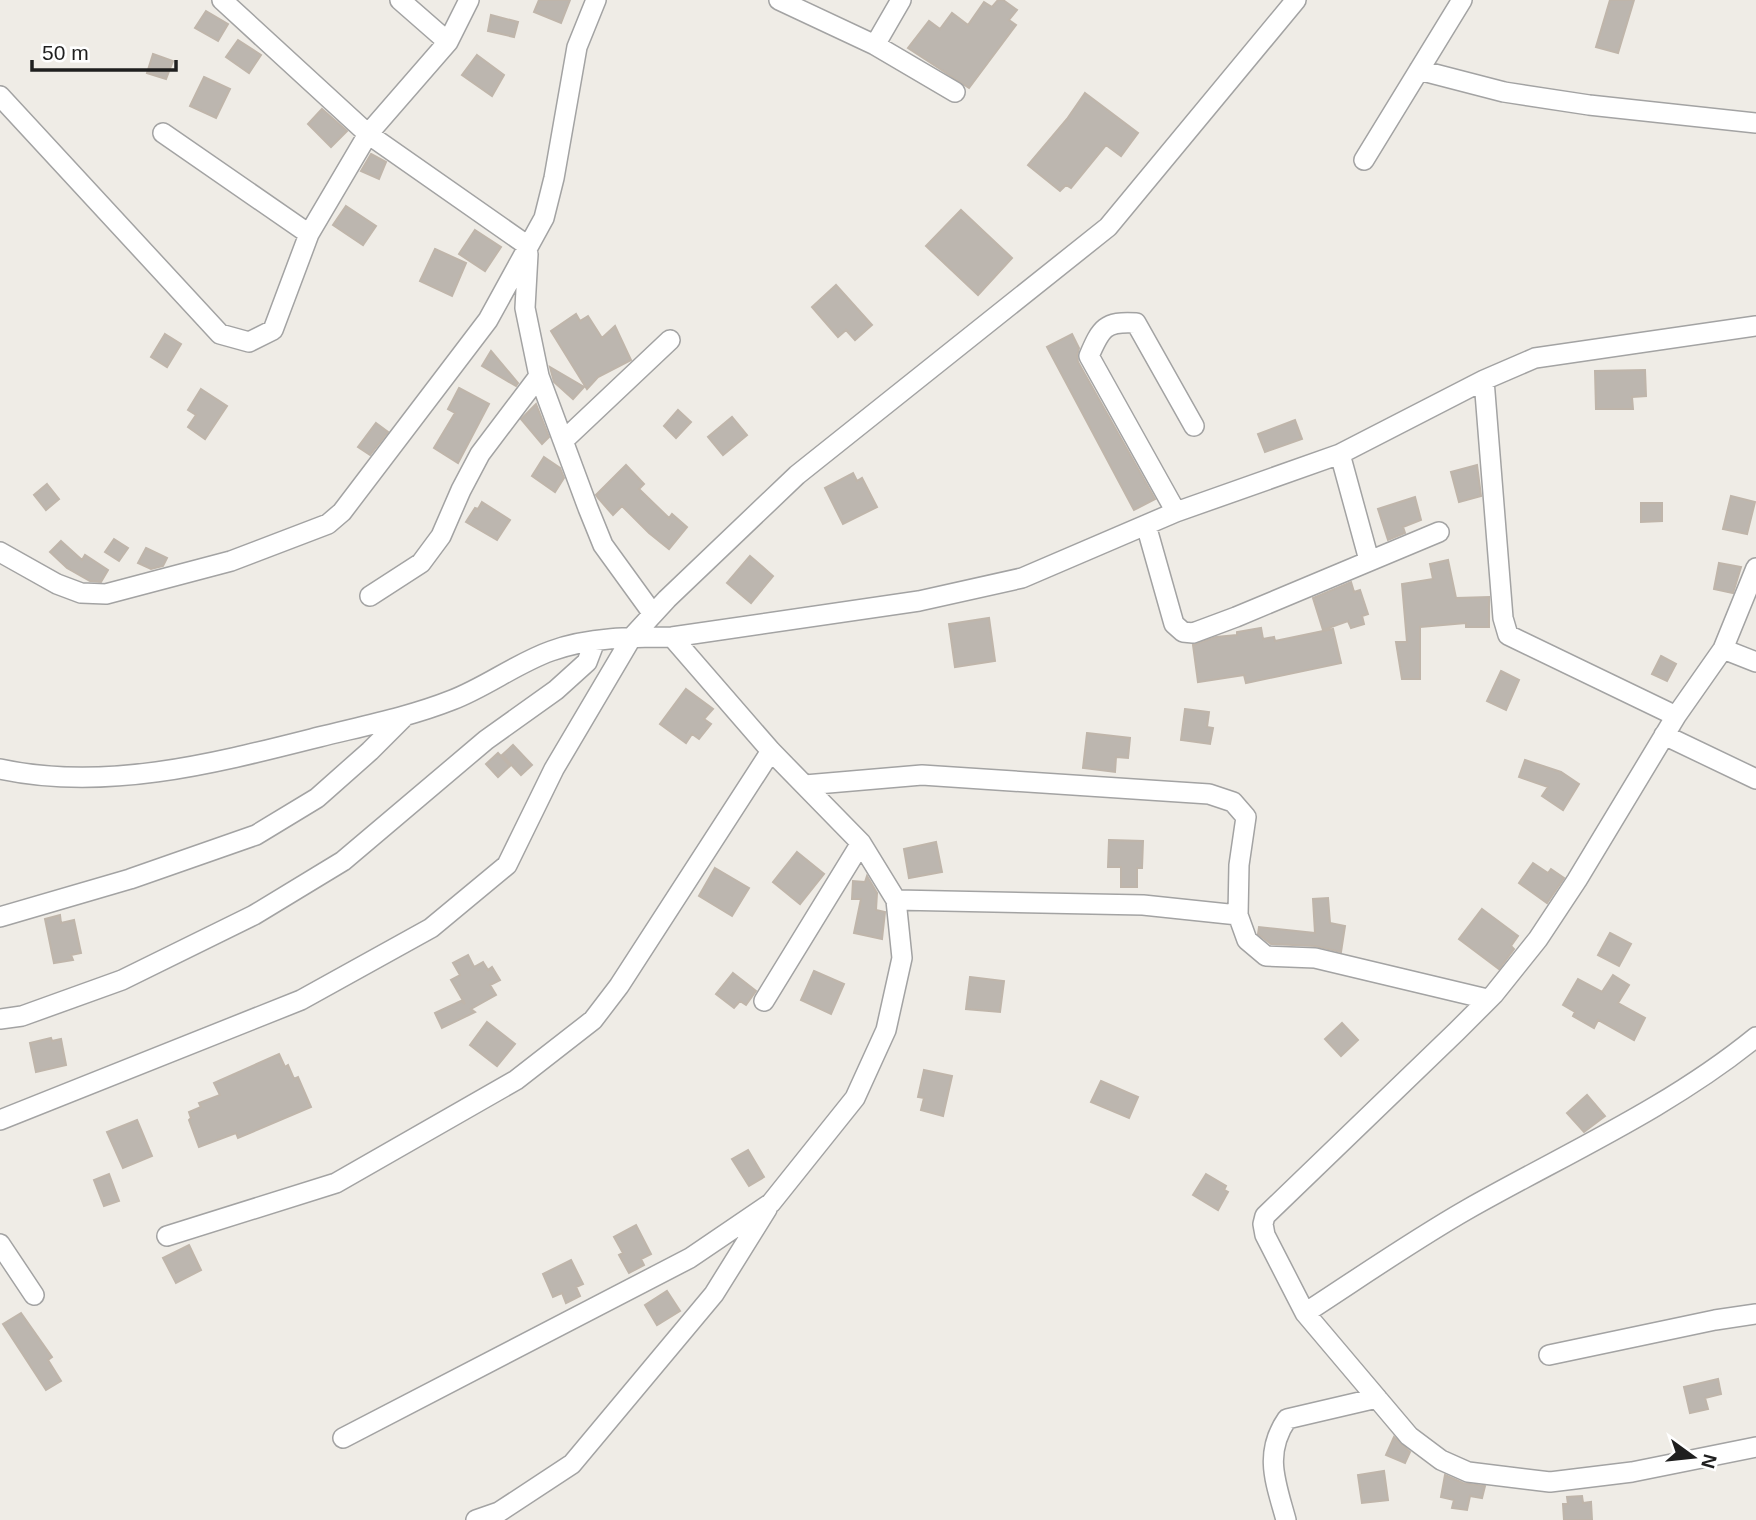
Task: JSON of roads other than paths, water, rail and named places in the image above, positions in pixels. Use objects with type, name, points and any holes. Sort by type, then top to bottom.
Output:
[{"type":"street","points":[[222,0],[368,134],[528,246]]},
{"type":"street","points":[[400,0],[448,42]]},
{"type":"street","points":[[0,96],[220,334],[249,342],[273,330],[309,234],[368,134],[448,42],[469,0]]},
{"type":"street","points":[[0,552],[57,584],[81,593],[106,594],[231,561],[328,524],[342,512],[488,320],[544,218],[578,47],[596,0]]},
{"type":"street","points":[[779,0],[874,45],[956,92]]},
{"type":"street","points":[[874,45],[901,0]]},
{"type":"street","points":[[0,1120],[301,1000],[431,929],[507,865],[554,769],[632,637],[797,475],[1108,227],[1296,0]]},
{"type":"street","points":[[1364,160],[1462,0]]},
{"type":"street","points":[[1419,70],[1517,94],[1590,105],[1756,123]]},
{"type":"street","points":[[163,132],[309,234]]},
{"type":"street","points":[[528,246],[524,308],[539,376],[603,545],[653,614]]},
{"type":"street","points":[[1177,512],[1090,356],[1096,341],[1107,326],[1123,322],[1136,323],[1194,426]]},
{"type":"street","points":[[0,769],[30,775],[108,777],[171,771],[253,754],[404,716],[453,700],[552,650],[595,641],[672,637],[919,601],[1022,578],[1177,512],[1340,454],[1484,380],[1535,358],[1756,326]]},
{"type":"street","points":[[563,441],[670,340]]},
{"type":"street","points":[[370,596],[421,564],[441,536],[480,454],[539,376]]},
{"type":"street","points":[[1484,380],[1503,618],[1508,635],[1676,716]]},
{"type":"street","points":[[1340,454],[1368,560]]},
{"type":"street","points":[[1146,525],[1174,624],[1182,632],[1193,633],[1439,532]]},
{"type":"street","points":[[1756,568],[1723,649],[1664,734],[1577,880],[1538,939],[1488,999],[1265,1216],[1263,1224],[1265,1235],[1305,1312],[1409,1436],[1441,1460],[1468,1472],[1550,1482],[1632,1472],[1756,1447]]},
{"type":"street","points":[[476,1520],[499,1511],[572,1464],[714,1294],[771,1203],[855,1098],[886,1030],[902,958],[896,900],[861,843],[771,751],[672,637]]},
{"type":"street","points":[[0,1019],[22,1016],[122,980],[254,915],[343,861],[486,740],[556,690],[587,662],[595,641]]},
{"type":"street","points":[[1723,649],[1756,662]]},
{"type":"street","points":[[0,917],[130,879],[256,835],[317,798],[370,751],[404,716]]},
{"type":"street","points":[[1664,734],[1756,779]]},
{"type":"street","points":[[167,1236],[336,1183],[516,1080],[593,1020],[619,986],[771,751]]},
{"type":"street","points":[[805,785],[922,775],[1209,794],[1233,802],[1246,817],[1239,864],[1238,915],[1247,940],[1266,956],[1315,958],[1488,999]]},
{"type":"street","points":[[764,1001],[861,843]]},
{"type":"street","points":[[896,900],[1143,905],[1238,915]]},
{"type":"street","points":[[1305,1312],[1466,1210],[1616,1130],[1736,1053],[1756,1037]]},
{"type":"street","points":[[343,1438],[691,1258],[771,1203]]},
{"type":"street","points":[[0,1244],[34,1295]]},
{"type":"street","points":[[1549,1356],[1715,1320],[1756,1314]]},
{"type":"street","points":[[1286,1520],[1272,1470],[1279,1431],[1287,1419],[1377,1398]]}]
